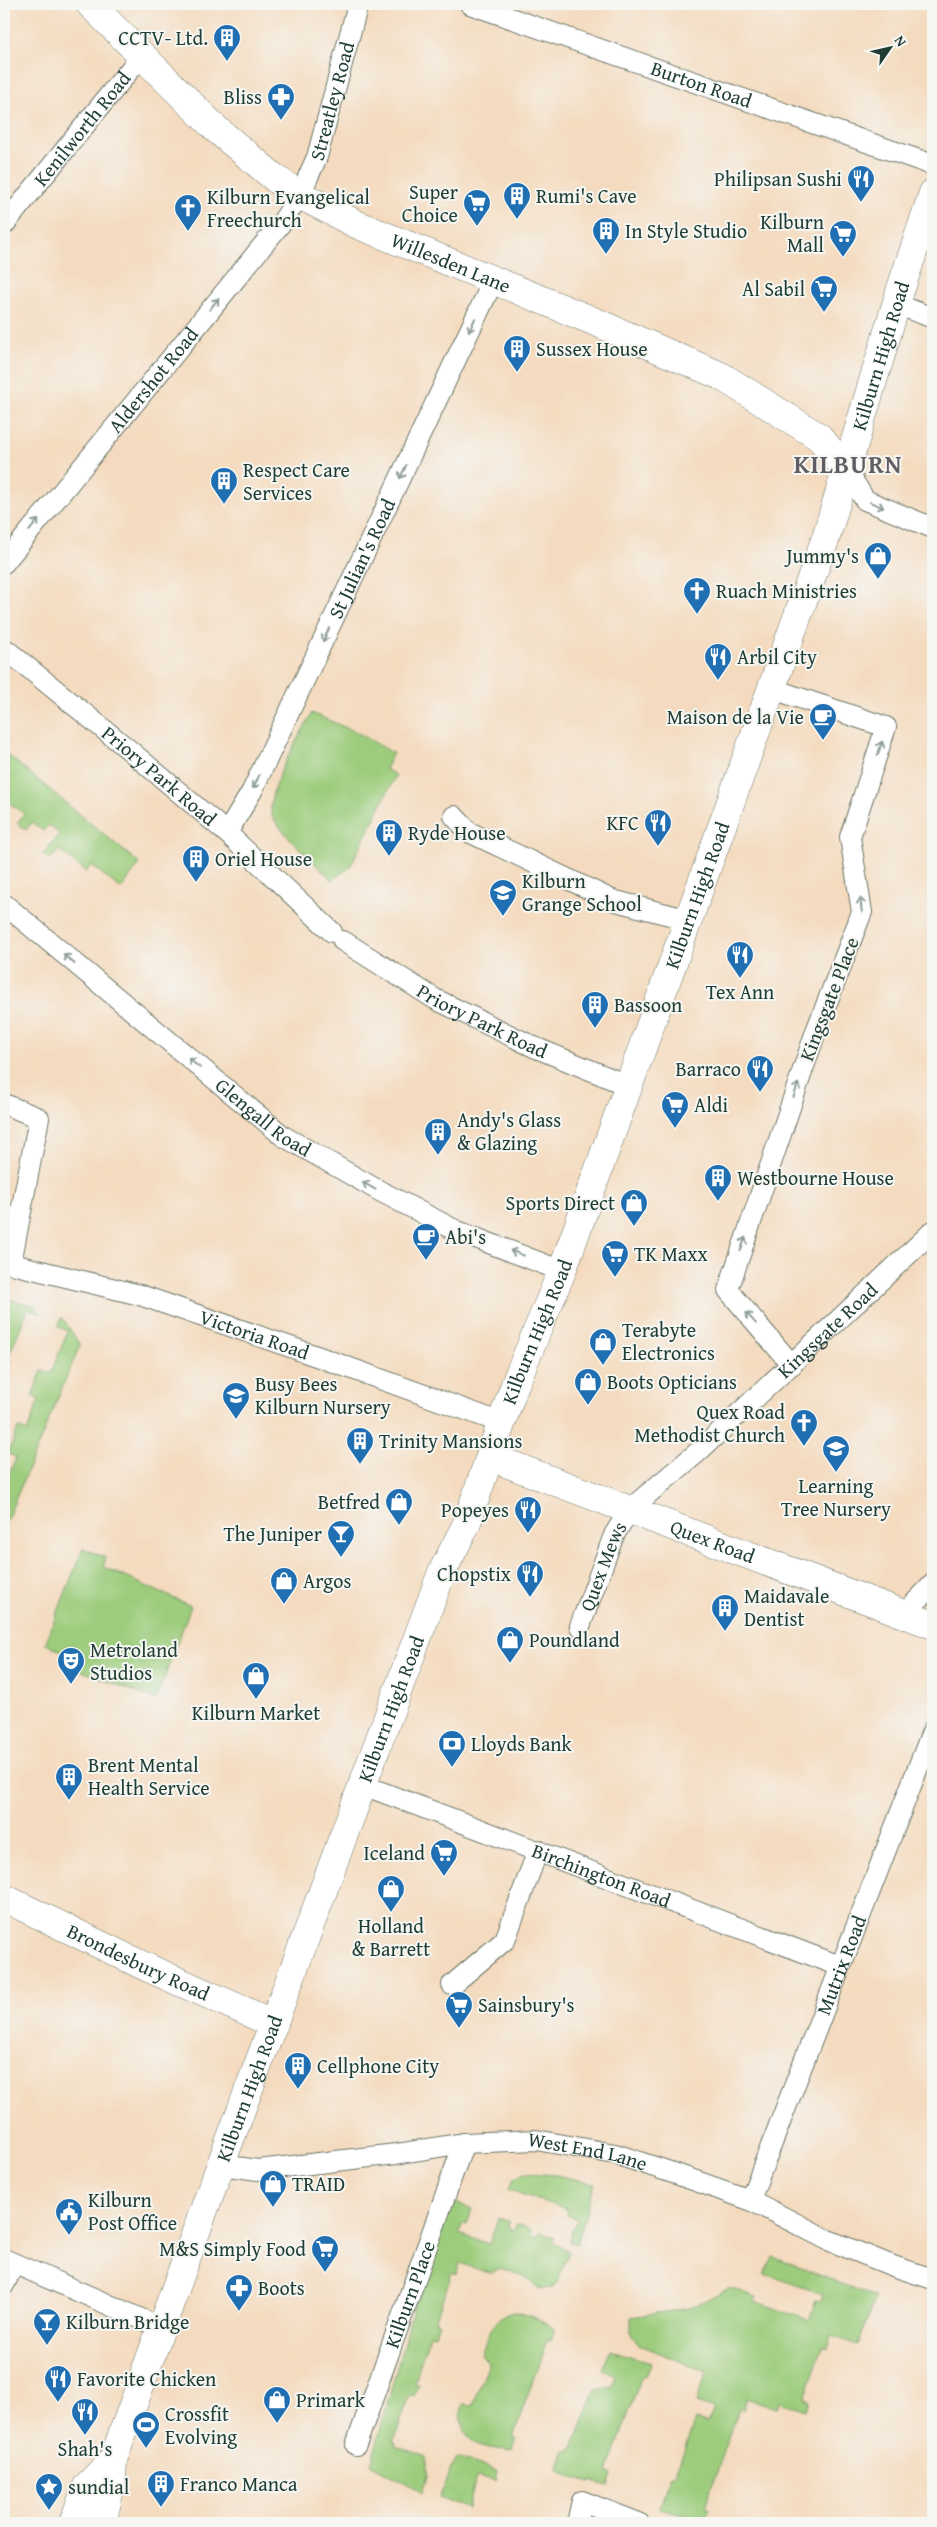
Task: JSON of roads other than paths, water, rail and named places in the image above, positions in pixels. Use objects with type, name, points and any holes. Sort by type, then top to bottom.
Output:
[{"type":"main road","name":"Willesden Lane","points":[[90,4],[216,129],[276,179],[300,195],[356,224],[591,320],[721,376],[819,437],[846,469]]},
{"type":"main road","name":"Kilburn High Road","points":[[102,2523],[112,2481],[113,2460],[442,1572],[466,1525],[515,1384],[562,1271],[630,1086],[770,688],[826,537],[896,304],[933,193]]},
{"type":"main road","name":"Quex Road","points":[[490,1457],[933,1625]]},
{"type":"main road","name":"Brondesbury Road","points":[[4,1898],[146,1967],[274,2024]]},
{"type":"main road","name":"Kilburn High Road","points":[[73,2523],[87,2486],[113,2460]]},
{"type":"street","name":"Streatley Road","points":[[300,195],[317,156],[358,4]]},
{"type":"street","name":"Burton Road","points":[[470,4],[933,165]]},
{"type":"street","name":"Kenilworth Road","points":[[4,225],[141,56]]},
{"type":"street","name":"Aldershot Road","points":[[4,563],[282,222],[300,195]]},
{"type":"street","name":"St Julian's Road","points":[[227,833],[252,791],[493,281]]},
{"type":"street","points":[[896,304],[933,318]]},
{"type":"street","points":[[846,469],[865,500],[933,528]]},
{"type":"street","name":"Priory Park Road","points":[[4,648],[227,833],[337,937],[435,999],[534,1047],[630,1086]]},
{"type":"street","name":"Kingsgate Place","points":[[770,688],[886,728],[850,837],[862,912],[816,1031],[728,1290],[792,1365]]},
{"type":"street","points":[[454,816],[469,832],[612,900],[689,920]]},
{"type":"street","name":"Glengall Road","points":[[4,904],[283,1136],[376,1189],[455,1230],[562,1271]]},
{"type":"street","points":[[4,1104],[39,1118],[7,1262]]},
{"type":"street","name":"Kingsgate Road","points":[[630,1509],[698,1452],[933,1231]]},
{"type":"street","name":"Victoria Road","points":[[7,1262],[140,1295],[313,1354],[502,1423]]},
{"type":"street","name":"Quex Mews","points":[[580,1626],[614,1535],[630,1509]]},
{"type":"street","points":[[904,1614],[933,1584]]},
{"type":"street","name":"Mutrix Road","points":[[750,2200],[933,1729]]},
{"type":"street","name":"Birchington Road","points":[[364,1785],[840,1966]]},
{"type":"street","points":[[452,1985],[505,1940],[538,1850]]},
{"type":"street","name":"West End Lane","points":[[221,2165],[258,2170],[396,2154],[464,2143],[536,2140],[615,2154],[750,2200],[828,2240],[893,2266],[933,2278]]},
{"type":"street","name":"Kilburn Place","points":[[356,2445],[464,2143]]},
{"type":"street","points":[[4,2285],[9,2262],[162,2328]]},
{"type":"street","points":[[577,2523],[582,2501],[639,2523]]},
{"type":"place","name":"CCTV- Ltd.","points":[[227,62]]},
{"type":"place","name":"Bliss","points":[[281,121]]},
{"type":"place","name":"Philipsan Sushi","points":[[861,203]]},
{"type":"place","name":"Rumi's Cave","points":[[517,220]]},
{"type":"place","name":"Super Choice","points":[[477,227]]},
{"type":"place","name":"Kilburn Evangelical Freechurch","points":[[188,232]]},
{"type":"place","name":"In Style Studio","points":[[606,255]]},
{"type":"place","name":"Kilburn Mall","points":[[843,258]]},
{"type":"place","name":"Al Sabil","points":[[824,313]]},
{"type":"place","name":"Sussex House","points":[[517,373]]},
{"type":"place","name":"Respect Care Services","points":[[224,505]]},
{"type":"place","name":"Jummy's","points":[[878,580]]},
{"type":"place","name":"Ruach Ministries","points":[[697,615]]},
{"type":"place","name":"Arbil City","points":[[718,681]]},
{"type":"place","name":"Maison de la Vie","points":[[823,741]]},
{"type":"place","name":"KFC","points":[[658,847]]},
{"type":"place","name":"Ryde House","points":[[389,857]]},
{"type":"place","name":"Oriel House","points":[[196,883]]},
{"type":"place","name":"Kilburn Grange School","points":[[503,917]]},
{"type":"place","name":"Tex Ann","points":[[740,979]]},
{"type":"place","name":"Bassoon","points":[[595,1029]]},
{"type":"place","name":"Barraco","points":[[760,1093]]},
{"type":"place","name":"Aldi","points":[[675,1129]]},
{"type":"place","name":"Andy's Glass & Glazing","points":[[438,1156]]},
{"type":"place","name":"Westbourne House","points":[[718,1202]]},
{"type":"place","name":"Sports Direct","points":[[634,1227]]},
{"type":"place","name":"Abi's","points":[[426,1261]]},
{"type":"place","name":"TK Maxx","points":[[615,1278]]},
{"type":"place","name":"Terabyte Electronics","points":[[603,1366]]},
{"type":"place","name":"Boots Opticians","points":[[588,1406]]},
{"type":"place","name":"Busy Bees Kilburn Nursery","points":[[236,1420]]},
{"type":"place","name":"Quex Road Methodist Church","points":[[804,1447]]},
{"type":"place","name":"Trinity Mansions","points":[[360,1465]]},
{"type":"place","name":"Learning Tree Nursery","points":[[836,1473]]},
{"type":"place","name":"Betfred","points":[[399,1526]]},
{"type":"place","name":"Popeyes","points":[[528,1534]]},
{"type":"place","name":"The Juniper","points":[[341,1558]]},
{"type":"place","name":"Chopstix","points":[[530,1598]]},
{"type":"place","name":"Argos","points":[[284,1605]]},
{"type":"place","name":"Maidavale Dentist","points":[[725,1632]]},
{"type":"place","name":"Poundland","points":[[510,1664]]},
{"type":"place","name":"Metroland Studios","points":[[71,1685]]},
{"type":"place","name":"Kilburn Market","points":[[256,1700]]},
{"type":"place","name":"Lloyds Bank","points":[[452,1768]]},
{"type":"place","name":"Brent Mental Health Service","points":[[69,1801]]},
{"type":"place","name":"Iceland","points":[[444,1877]]},
{"type":"place","name":"Holland & Barrett","points":[[391,1913]]},
{"type":"place","name":"Sainsbury's","points":[[459,2029]]},
{"type":"place","name":"Cellphone City","points":[[298,2090]]},
{"type":"place","name":"TRAID","points":[[273,2208]]},
{"type":"place","name":"Kilburn Post Office","points":[[69,2236]]},
{"type":"place","name":"M&S Simply Food","points":[[325,2273]]},
{"type":"place","name":"Boots","points":[[239,2312]]},
{"type":"place","name":"Kilburn Bridge","points":[[47,2346]]},
{"type":"place","name":"Favorite Chicken","points":[[58,2403]]},
{"type":"place","name":"Primark","points":[[277,2424]]},
{"type":"place","name":"Shah's","points":[[85,2436]]},
{"type":"place","name":"Crossfit Evolving","points":[[146,2449]]},
{"type":"place","name":"Franco Manca","points":[[161,2508]]},
{"type":"place","name":"sundial","points":[[49,2511]]},
{"type":"district","name":"KILBURN","points":[[848,464]]}]
